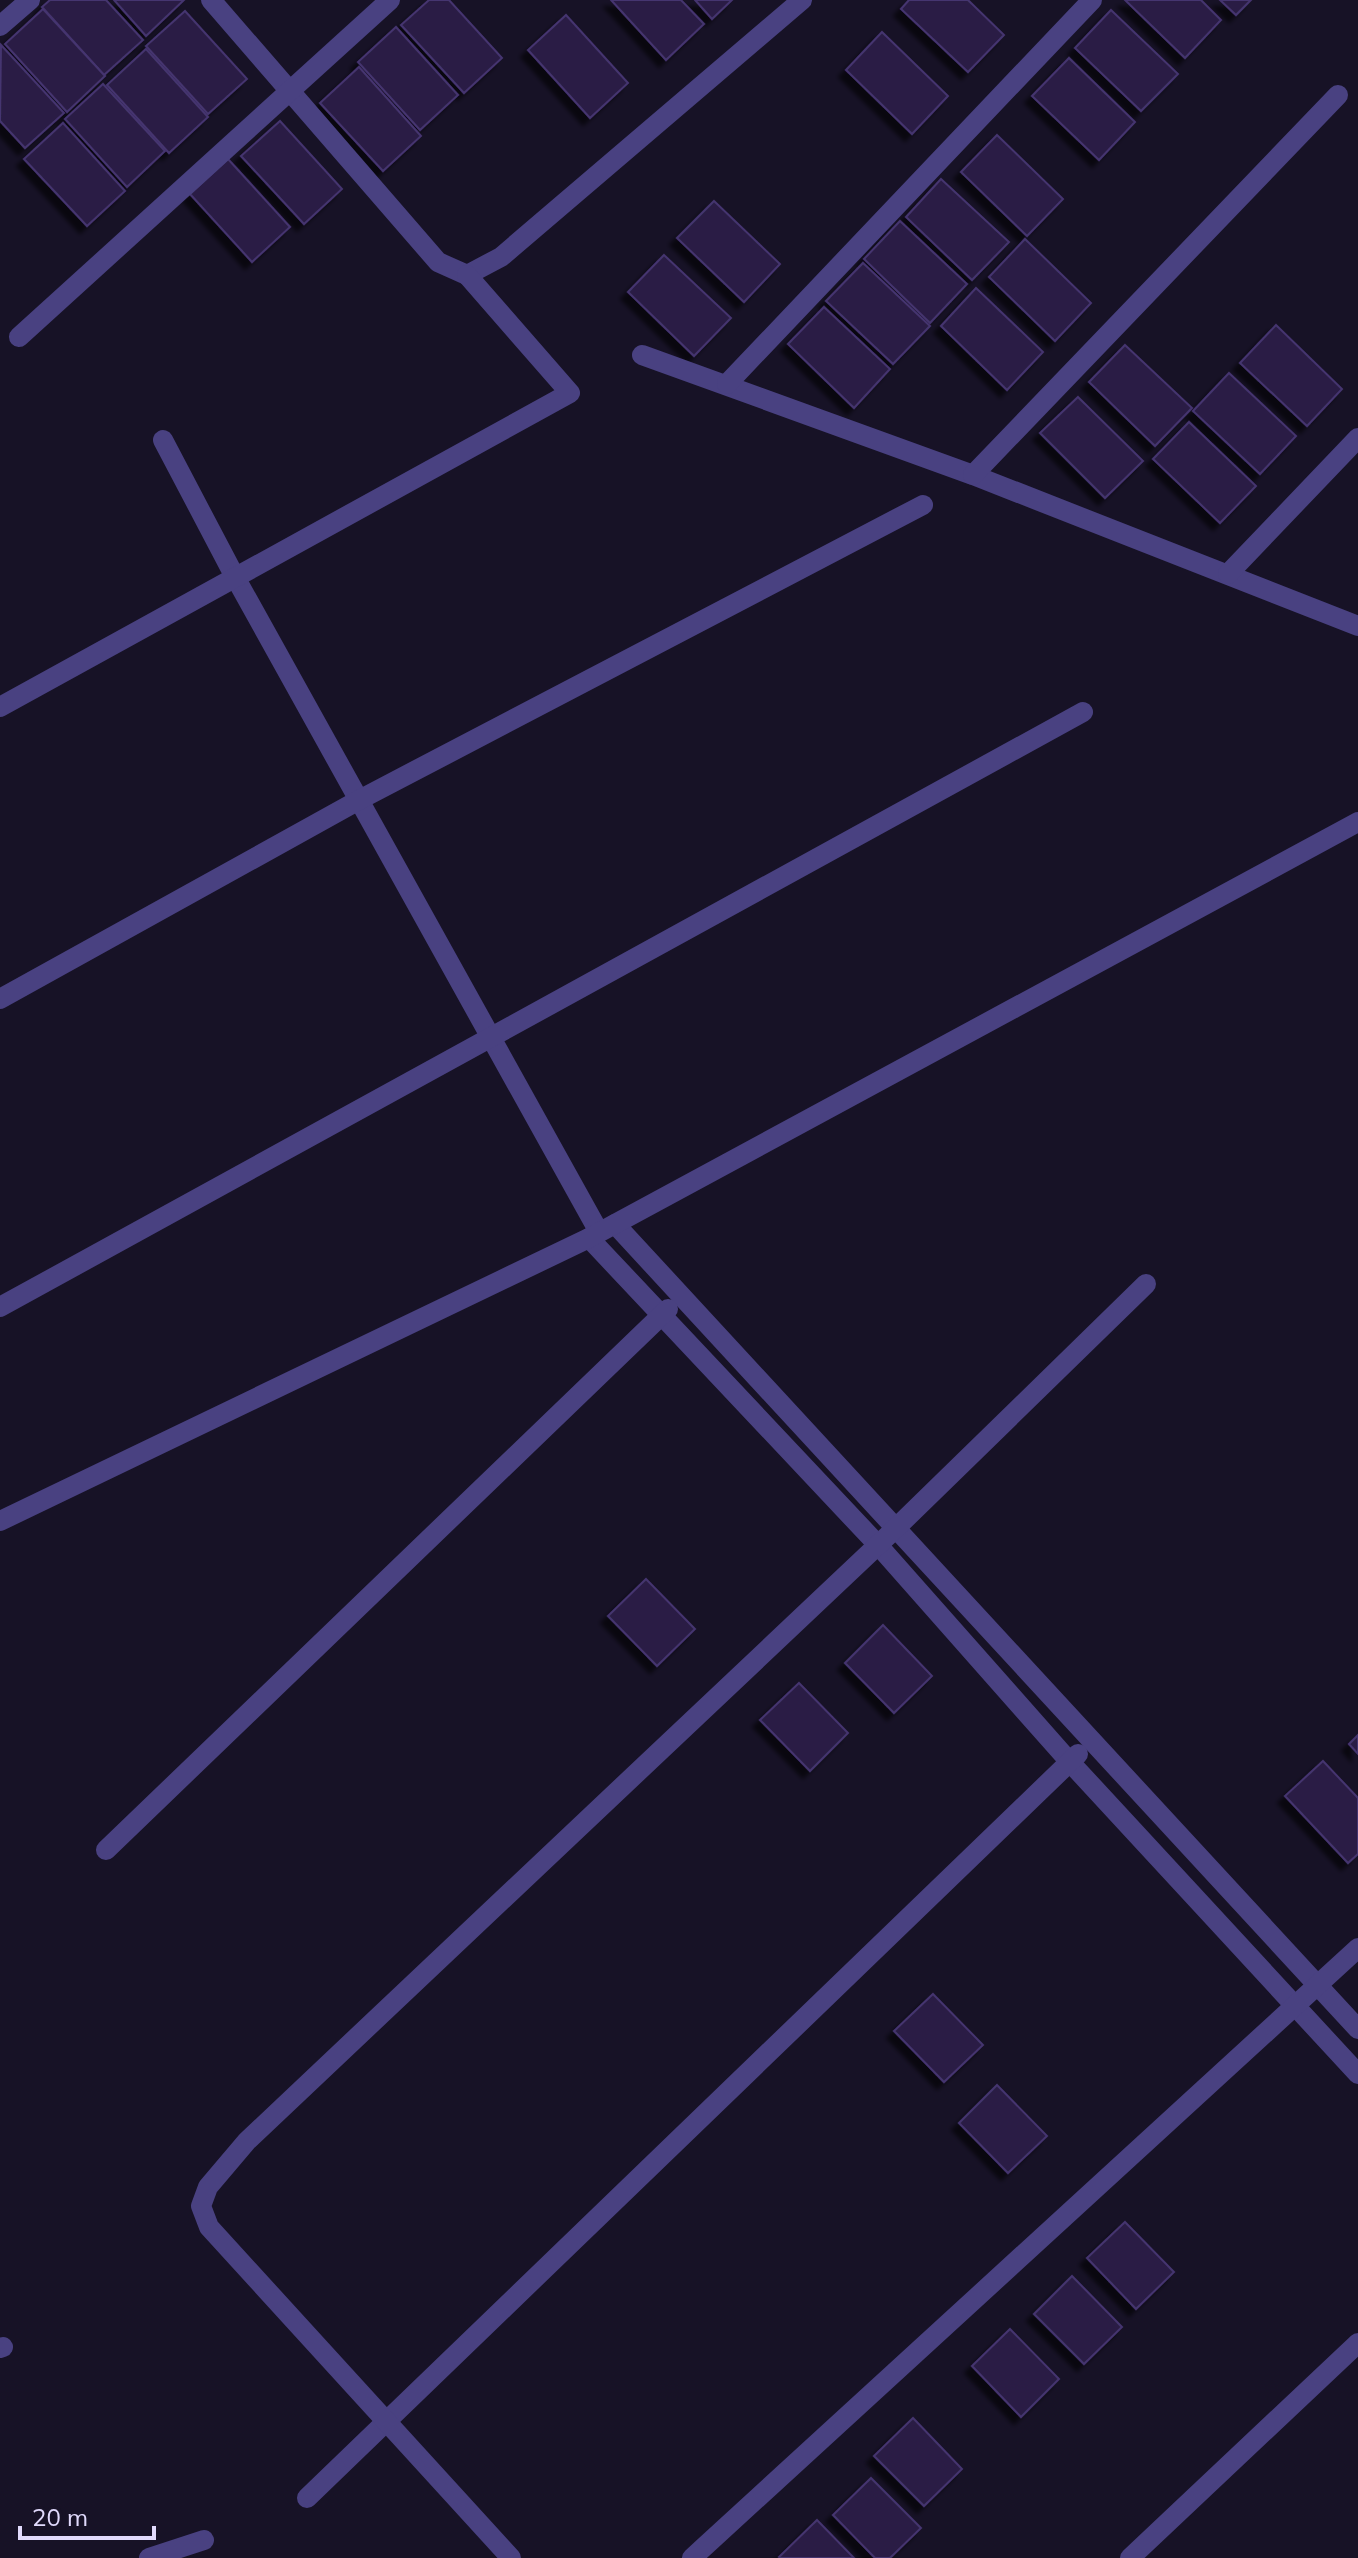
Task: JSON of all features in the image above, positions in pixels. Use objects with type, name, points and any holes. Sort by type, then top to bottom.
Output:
[{"type":"street","points":[[0,26],[30,0]]},
{"type":"street","points":[[0,707],[570,393],[467,275],[438,262],[211,0]]},
{"type":"street","points":[[19,337],[390,0]]},
{"type":"street","points":[[467,275],[501,257],[802,0]]},
{"type":"street","points":[[727,384],[1092,0]]},
{"type":"street","points":[[973,475],[1338,95]]},
{"type":"street","points":[[642,355],[973,475],[1358,626]]},
{"type":"street","points":[[1228,574],[1358,438]]},
{"type":"street","points":[[163,440],[235,577],[601,1231],[661,1317],[878,1545],[1069,1761],[1358,2074]]},
{"type":"street","points":[[0,999],[359,800],[923,505]]},
{"type":"street","points":[[0,1307],[1083,712]]},
{"type":"street","points":[[0,1521],[601,1231],[1358,822]]},
{"type":"street","points":[[601,1231],[680,1297],[897,1527],[1092,1744],[1358,2029]]},
{"type":"street","points":[[511,2558],[209,2227],[201,2206],[208,2187],[247,2141],[897,1527],[1146,1284]]},
{"type":"street","points":[[106,1850],[680,1297]]},
{"type":"street","points":[[307,2498],[1069,1761],[1092,1744]]},
{"type":"street","points":[[692,2558],[1358,1948]]},
{"type":"street","points":[[1130,2558],[1358,2343]]},
{"type":"street","points":[[149,2558],[204,2540]]},
{"type":"building","points":[[50,0],[106,0],[143,40],[104,75],[42,7]]},
{"type":"building","points":[[114,0],[184,0],[146,36]]},
{"type":"building","points":[[429,0],[449,0],[502,58],[464,93],[401,25]]},
{"type":"building","points":[[611,0],[681,0],[704,24],[666,60]]},
{"type":"building","points":[[695,0],[732,0],[712,19]]},
{"type":"building","points":[[909,0],[968,0],[1004,35],[968,72],[901,9]]},
{"type":"building","points":[[1125,0],[1201,0],[1221,20],[1185,58]]},
{"type":"building","points":[[1220,0],[1251,0],[1236,15]]},
{"type":"building","points":[[43,9],[105,76],[67,112],[5,44]]},
{"type":"building","points":[[1111,10],[1178,74],[1141,111],[1075,48]]},
{"type":"building","points":[[185,11],[247,79],[208,114],[146,46]]},
{"type":"building","points":[[566,15],[628,83],[590,118],[528,50]]},
{"type":"building","points":[[396,27],[458,95],[420,130],[358,62]]},
{"type":"building","points":[[882,32],[948,96],[912,134],[846,70]]},
{"type":"building","points":[[1,45],[64,113],[25,148],[0,121]]},
{"type":"building","points":[[146,49],[208,117],[169,153],[107,85]]},
{"type":"building","points":[[1069,58],[1135,122],[1099,160],[1032,96]]},
{"type":"building","points":[[359,67],[421,136],[383,171],[320,103]]},
{"type":"building","points":[[103,84],[165,151],[127,187],[65,119]]},
{"type":"building","points":[[280,121],[342,189],[304,224],[241,156]]},
{"type":"building","points":[[63,123],[125,191],[87,226],[24,159]]},
{"type":"building","points":[[997,135],[1063,199],[1027,236],[961,172]]},
{"type":"building","points":[[228,159],[290,227],[252,262],[190,194]]},
{"type":"building","points":[[941,179],[1009,242],[972,280],[906,217]]},
{"type":"building","points":[[714,201],[780,264],[744,302],[677,238]]},
{"type":"building","points":[[900,221],[967,284],[930,323],[864,259]]},
{"type":"building","points":[[1025,239],[1091,303],[1055,341],[989,277]]},
{"type":"building","points":[[664,255],[731,318],[694,356],[628,292]]},
{"type":"building","points":[[863,263],[930,326],[893,364],[826,301]]},
{"type":"building","points":[[976,288],[1043,352],[1007,390],[941,326]]},
{"type":"building","points":[[824,307],[890,369],[854,408],[788,344]]},
{"type":"building","points":[[1276,325],[1342,389],[1307,426],[1240,363]]},
{"type":"building","points":[[1125,345],[1192,408],[1155,446],[1089,382]]},
{"type":"building","points":[[1229,373],[1296,436],[1260,474],[1193,411]]},
{"type":"building","points":[[1078,397],[1143,461],[1105,498],[1040,433]]},
{"type":"building","points":[[1189,422],[1256,486],[1220,523],[1153,459]]},
{"type":"building","points":[[646,1579],[695,1629],[657,1666],[608,1616]]},
{"type":"building","points":[[883,1625],[932,1676],[894,1713],[845,1663]]},
{"type":"building","points":[[799,1683],[848,1733],[810,1771],[760,1720]]},
{"type":"building","points":[[1358,1735],[1358,1754],[1349,1744]]},
{"type":"building","points":[[1323,1761],[1358,1798],[1358,1854],[1348,1863],[1285,1796]]},
{"type":"building","points":[[933,1994],[983,2045],[944,2082],[894,2031]]},
{"type":"building","points":[[997,2085],[1047,2136],[1008,2173],[959,2123]]},
{"type":"building","points":[[1125,2222],[1174,2272],[1136,2309],[1087,2258]]},
{"type":"building","points":[[1072,2276],[1122,2327],[1084,2364],[1034,2314]]},
{"type":"building","points":[[1010,2329],[1059,2379],[1021,2417],[972,2366]]},
{"type":"building","points":[[913,2418],[962,2469],[924,2506],[874,2456]]},
{"type":"building","points":[[871,2478],[921,2528],[890,2558],[875,2558],[833,2515]]},
{"type":"building","points":[[817,2520],[854,2558],[779,2557]]}]
